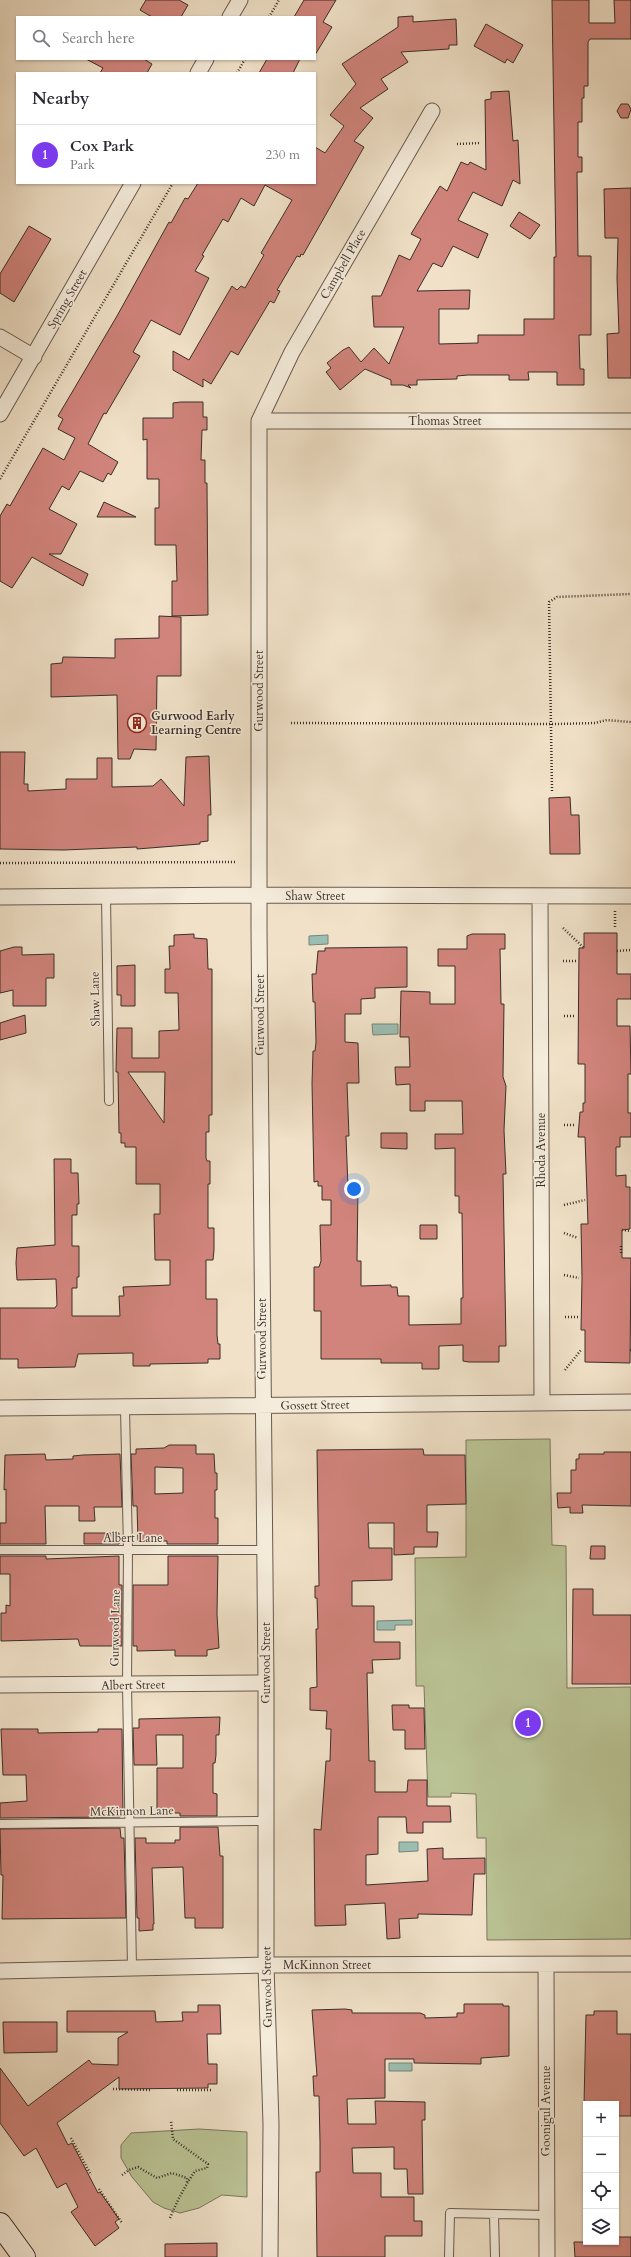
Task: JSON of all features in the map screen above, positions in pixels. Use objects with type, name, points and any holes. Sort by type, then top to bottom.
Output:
[{"type":"main road","points":[[0,2224],[24,2257]]},
{"type":"street","points":[[231,16],[240,0]]},
{"type":"street","points":[[199,72],[205,60]]},
{"type":"street","name":"Campbell Place","points":[[259,421],[292,352],[432,111]]},
{"type":"street","name":"Spring Street","points":[[0,414],[34,357],[128,185]]},
{"type":"street","points":[[0,337],[34,357]]},
{"type":"street","name":"Thomas Street","points":[[259,421],[631,421]]},
{"type":"street","name":"Gurwood Street","points":[[259,421],[259,895],[262,1406],[266,1683],[266,1965],[271,2124],[270,2257]]},
{"type":"street","name":"Shaw Street","points":[[0,897],[259,895],[540,897],[631,896]]},
{"type":"street","name":"Rhoda Avenue","points":[[540,897],[542,1402]]},
{"type":"street","name":"Gossett Street","points":[[0,1408],[631,1402]]},
{"type":"street","name":"Albert Street","points":[[0,1685],[266,1683]]},
{"type":"street","name":"McKinnon Street","points":[[0,1971],[266,1965],[631,1964]]},
{"type":"street","name":"Goonigul Avenue","points":[[546,1965],[547,2257]]},
{"type":"lane","name":"Shaw Lane","points":[[106,896],[109,1101]]},
{"type":"lane","name":"Gurwood Lane","points":[[125,1408],[128,1550],[127,1685],[132,1968]]},
{"type":"lane","name":"Albert Lane","points":[[0,1550],[265,1550]]},
{"type":"lane","name":"McKinnon Lane","points":[[0,1824],[265,1821]]},
{"type":"lane","points":[[450,2257],[450,2213],[547,2215]]},
{"type":"lane","points":[[494,2214],[494,2257]]},
{"type":"path","points":[[270,16],[279,0]]},
{"type":"path","points":[[238,72],[244,60]]},
{"type":"path","points":[[457,144],[481,143]]},
{"type":"path","points":[[0,479],[172,184]]},
{"type":"path","points":[[552,791],[549,602],[557,597],[631,594]]},
{"type":"path","points":[[291,723],[595,723],[607,720],[631,722]]},
{"type":"path","points":[[0,864],[236,862]]},
{"type":"path","points":[[563,928],[584,948]]},
{"type":"path","points":[[617,951],[631,950]]},
{"type":"path","points":[[563,961],[576,962]]},
{"type":"path","points":[[564,1016],[574,1016]]},
{"type":"path","points":[[564,1125],[576,1125]]},
{"type":"path","points":[[564,1205],[584,1200]]},
{"type":"path","points":[[622,1230],[631,1231]]},
{"type":"path","points":[[564,1233],[578,1238]]},
{"type":"path","points":[[620,1252],[621,1244]]},
{"type":"path","points":[[564,1275],[579,1278]]},
{"type":"path","points":[[564,1316],[579,1317]]},
{"type":"path","points":[[565,1370],[582,1350]]},
{"type":"path","points":[[113,2089],[151,2090]]},
{"type":"path","points":[[177,2090],[213,2090]]},
{"type":"path","points":[[170,2218],[178,2198],[182,2194],[195,2171],[207,2168],[208,2164],[174,2139],[171,2121]]},
{"type":"path","points":[[71,2138],[91,2175]]},
{"type":"path","points":[[122,2175],[129,2170],[138,2168],[157,2178],[172,2173],[187,2178],[187,2183]]},
{"type":"path","points":[[99,2189],[122,2223]]},
{"type":"green space","points":[[550,1439],[552,1545],[566,1546],[567,1688],[631,1687],[631,1939],[487,1940],[486,1838],[477,1838],[476,1794],[451,1793],[451,1797],[428,1797],[424,1686],[416,1686],[415,1558],[466,1557],[466,1440]]},
{"type":"green space","points":[[199,2129],[247,2132],[247,2197],[222,2195],[199,2208],[180,2213],[164,2208],[153,2202],[132,2177],[121,2158],[121,2145],[131,2133]]},
{"type":"water","points":[[328,935],[328,944],[309,945],[309,936]]},
{"type":"water","points":[[372,1024],[398,1024],[398,1034],[373,1035]]},
{"type":"water","points":[[412,1620],[412,1625],[395,1625],[395,1630],[377,1630],[377,1621]]},
{"type":"water","points":[[399,1842],[418,1842],[418,1851],[399,1852]]},
{"type":"water","points":[[389,2063],[412,2063],[412,2071],[389,2071]]},
{"type":"building","points":[[146,0],[179,0],[188,5],[182,16],[150,16],[140,10]]},
{"type":"building","points":[[304,0],[336,0],[323,22],[332,27],[316,53],[316,16],[295,16]]},
{"type":"building","points":[[552,0],[589,0],[589,23],[615,23],[614,0],[631,0],[631,39],[590,39],[588,42],[588,86],[584,86],[584,98],[582,98],[582,122],[578,122],[578,157],[582,157],[582,172],[577,172],[578,256],[591,256],[591,335],[579,335],[580,369],[584,369],[584,385],[557,385],[557,372],[528,372],[529,380],[509,380],[509,375],[468,375],[457,376],[457,379],[417,380],[417,385],[408,385],[411,388],[403,385],[391,385],[391,380],[365,369],[340,390],[326,372],[331,368],[327,363],[343,350],[349,347],[361,362],[374,348],[389,364],[404,327],[374,327],[372,296],[381,296],[399,255],[410,260],[421,239],[411,234],[440,186],[447,191],[461,162],[468,165],[470,162],[486,170],[485,100],[491,99],[491,92],[509,91],[513,141],[518,140],[520,184],[513,180],[502,206],[473,192],[458,220],[488,234],[478,258],[453,246],[442,267],[433,263],[417,291],[470,290],[469,309],[439,309],[439,344],[478,343],[478,335],[524,335],[524,319],[554,319],[554,257],[556,257]]},
{"type":"building","points":[[413,16],[413,22],[456,19],[457,45],[449,45],[449,49],[401,52],[408,62],[381,79],[388,89],[360,108],[373,118],[354,141],[364,147],[303,255],[301,254],[300,257],[297,256],[277,290],[280,291],[274,303],[270,301],[238,355],[231,351],[211,384],[203,379],[203,387],[173,370],[173,351],[189,360],[232,286],[237,290],[241,286],[245,288],[264,255],[261,253],[292,200],[265,185],[254,206],[241,198],[228,222],[223,219],[202,255],[204,256],[195,271],[209,278],[180,335],[151,320],[133,352],[140,356],[106,414],[104,413],[88,444],[118,462],[111,475],[108,473],[103,482],[80,471],[69,490],[62,486],[49,509],[77,524],[61,554],[49,554],[88,574],[83,586],[32,557],[12,588],[0,581],[0,516],[7,504],[10,506],[43,448],[64,460],[75,438],[58,429],[63,419],[58,416],[117,316],[169,222],[171,223],[185,198],[188,199],[197,184],[316,184],[316,148],[325,153],[344,126],[330,115],[356,84],[342,64],[398,27],[398,17]]},
{"type":"building","points":[[486,24],[523,45],[513,63],[507,59],[505,63],[474,46]]},
{"type":"building","points":[[88,60],[146,60],[152,64],[148,72],[101,72],[103,68]]},
{"type":"building","points":[[266,60],[300,60],[294,72],[260,72]]},
{"type":"building","points":[[621,104],[628,104],[631,109],[628,118],[621,118],[617,111]]},
{"type":"building","points":[[631,188],[631,378],[608,378],[607,334],[619,333],[617,278],[618,238],[605,238],[604,189]]},
{"type":"building","points":[[519,212],[540,225],[530,239],[510,226]]},
{"type":"building","points":[[29,226],[51,239],[14,302],[0,293],[0,274]]},
{"type":"building","points":[[203,402],[203,417],[207,417],[207,430],[202,430],[201,460],[205,460],[205,483],[207,483],[208,615],[172,616],[172,581],[177,581],[176,545],[155,545],[155,508],[159,508],[159,479],[147,479],[147,439],[143,440],[143,418],[173,418],[173,403]]},
{"type":"building","points":[[104,502],[136,517],[97,517]]},
{"type":"building","name":"Gurwood Early Learning Centre","points":[[159,616],[181,617],[181,676],[157,676],[156,750],[134,749],[130,759],[118,759],[117,695],[51,697],[51,664],[62,663],[63,657],[115,658],[115,639],[159,638]]},
{"type":"building","points":[[0,752],[25,752],[24,784],[28,784],[28,791],[66,789],[66,779],[97,779],[97,758],[112,758],[112,787],[153,786],[161,779],[184,806],[186,757],[209,756],[211,815],[208,815],[208,841],[200,842],[200,844],[137,849],[137,847],[64,850],[0,849]]},
{"type":"building","points":[[570,797],[571,815],[579,815],[580,854],[550,854],[549,798]]},
{"type":"building","points":[[584,933],[617,933],[617,974],[631,974],[631,999],[617,999],[617,1026],[630,1026],[631,1074],[628,1074],[628,1113],[631,1113],[631,1137],[620,1137],[620,1147],[616,1147],[616,1176],[626,1175],[626,1187],[630,1187],[630,1229],[622,1230],[622,1258],[631,1258],[630,1363],[585,1362],[585,1330],[581,1330],[581,1224],[588,1224],[585,1137],[578,1137],[580,1112],[583,1112],[583,1103],[585,1103],[585,1064],[578,1064],[579,948],[584,948]]},
{"type":"building","points":[[194,934],[194,938],[207,939],[208,969],[212,969],[212,1115],[209,1115],[209,1132],[206,1132],[206,1158],[207,1161],[210,1161],[210,1184],[208,1184],[208,1228],[214,1228],[214,1250],[213,1260],[206,1260],[206,1299],[217,1299],[217,1335],[218,1344],[220,1344],[220,1359],[208,1359],[208,1363],[150,1364],[150,1366],[133,1366],[133,1353],[78,1354],[75,1367],[18,1368],[18,1359],[0,1359],[0,1308],[55,1308],[57,1305],[56,1279],[17,1280],[16,1263],[17,1248],[55,1245],[54,1159],[71,1159],[71,1173],[78,1173],[79,1204],[77,1204],[77,1215],[72,1215],[72,1246],[79,1246],[79,1277],[77,1277],[77,1288],[72,1288],[72,1316],[120,1316],[119,1296],[124,1296],[123,1287],[170,1285],[170,1260],[155,1260],[154,1214],[160,1214],[160,1184],[136,1184],[136,1147],[125,1147],[125,1143],[121,1143],[121,1133],[119,1133],[118,1072],[116,1072],[117,1028],[132,1028],[132,1058],[159,1058],[159,1031],[179,1030],[178,993],[165,993],[165,969],[170,969],[169,946],[174,946],[174,935]],"holes":[[[128,1072],[165,1072],[164,1123]]]},
{"type":"building","points":[[472,934],[505,934],[505,949],[500,949],[501,1004],[504,1004],[503,1077],[506,1086],[504,1130],[506,1174],[503,1174],[506,1346],[499,1346],[499,1362],[469,1362],[463,1361],[463,1345],[439,1346],[439,1369],[422,1369],[422,1363],[381,1363],[381,1359],[321,1359],[321,1311],[314,1311],[314,1267],[319,1267],[321,1261],[320,1225],[331,1225],[331,1200],[322,1200],[322,1186],[318,1186],[318,1181],[314,1182],[312,1083],[313,1051],[315,1051],[316,1042],[315,1002],[313,1002],[312,974],[316,974],[318,951],[325,951],[325,948],[407,947],[407,987],[375,988],[375,998],[361,999],[361,1014],[345,1014],[345,1042],[358,1043],[359,1083],[347,1083],[349,1136],[346,1136],[348,1188],[358,1187],[357,1261],[361,1261],[361,1286],[391,1285],[391,1287],[397,1287],[398,1296],[409,1296],[409,1325],[461,1324],[461,1298],[463,1298],[462,1213],[459,1213],[459,1196],[455,1196],[455,1148],[435,1149],[435,1134],[463,1134],[462,1101],[425,1101],[425,1111],[410,1111],[410,1084],[396,1085],[395,1067],[410,1067],[409,1037],[400,1037],[401,991],[430,992],[430,1004],[455,1004],[455,966],[438,966],[438,949],[467,949],[467,936]]},
{"type":"building","points":[[14,947],[22,947],[22,955],[54,954],[54,978],[46,978],[46,1006],[13,1006],[13,990],[0,993],[0,951]]},
{"type":"building","points":[[135,965],[135,1006],[121,1006],[121,995],[117,995],[117,966]]},
{"type":"building","points":[[25,1015],[26,1033],[0,1040],[0,1023]]},
{"type":"building","points":[[381,1133],[407,1133],[407,1149],[381,1148]]},
{"type":"building","points":[[420,1225],[437,1225],[437,1239],[420,1239]]},
{"type":"building","points":[[169,1445],[196,1445],[196,1454],[214,1454],[215,1473],[217,1473],[217,1490],[215,1490],[215,1518],[218,1518],[218,1544],[167,1544],[167,1541],[138,1541],[137,1506],[133,1506],[131,1454],[136,1454],[136,1449],[164,1448]],"holes":[[[155,1467],[183,1468],[183,1493],[155,1494]]]},
{"type":"building","points":[[423,1449],[424,1455],[465,1455],[466,1504],[427,1505],[427,1532],[438,1532],[437,1547],[414,1547],[414,1554],[394,1555],[394,1523],[368,1523],[369,1548],[392,1548],[392,1580],[352,1581],[352,1606],[374,1606],[374,1642],[400,1642],[400,1659],[372,1660],[373,1673],[367,1673],[369,1761],[375,1761],[375,1792],[407,1792],[408,1780],[427,1780],[427,1806],[450,1806],[451,1822],[423,1822],[423,1833],[407,1833],[406,1817],[378,1817],[378,1854],[366,1855],[366,1885],[428,1881],[427,1849],[443,1848],[443,1859],[485,1858],[485,1874],[474,1874],[472,1915],[418,1914],[418,1918],[399,1919],[400,1938],[387,1939],[385,1903],[345,1905],[346,1925],[315,1926],[314,1829],[321,1830],[326,1761],[330,1761],[331,1729],[326,1729],[327,1711],[310,1710],[310,1688],[317,1687],[316,1629],[318,1629],[315,1586],[319,1586],[317,1450]]},
{"type":"building","points":[[604,1452],[631,1452],[631,1506],[582,1505],[583,1513],[570,1513],[570,1507],[558,1508],[557,1493],[571,1493],[571,1470],[576,1470],[576,1459],[579,1459],[579,1454],[604,1454]]},
{"type":"building","points":[[45,1454],[46,1460],[73,1459],[73,1456],[83,1455],[120,1454],[122,1507],[94,1507],[95,1521],[79,1521],[79,1506],[45,1506],[46,1544],[0,1544],[0,1523],[6,1523],[6,1489],[4,1490],[5,1455]]},
{"type":"building","points":[[84,1533],[119,1533],[119,1544],[84,1544]]},
{"type":"building","points":[[591,1546],[605,1546],[605,1559],[590,1559]]},
{"type":"building","points":[[0,1556],[46,1556],[46,1559],[119,1556],[119,1585],[122,1585],[122,1646],[80,1646],[78,1639],[1,1641],[1,1613],[6,1613],[6,1605],[10,1606],[10,1574],[0,1574]]},
{"type":"building","points":[[168,1556],[218,1556],[217,1614],[219,1648],[207,1650],[207,1656],[175,1656],[175,1650],[137,1651],[137,1646],[133,1646],[133,1585],[168,1585]]},
{"type":"building","points":[[573,1589],[593,1589],[593,1615],[631,1615],[631,1684],[572,1684]]},
{"type":"building","points":[[392,1705],[409,1705],[409,1708],[424,1708],[425,1749],[405,1749],[405,1730],[393,1730]]},
{"type":"building","points":[[220,1717],[219,1735],[216,1735],[215,1763],[213,1763],[213,1793],[217,1794],[217,1816],[180,1816],[180,1813],[157,1813],[157,1768],[183,1768],[183,1735],[156,1735],[157,1765],[134,1765],[133,1728],[139,1728],[139,1719]]},
{"type":"building","points":[[1,1729],[38,1729],[38,1733],[98,1732],[98,1729],[122,1729],[123,1813],[120,1813],[120,1817],[0,1818],[0,1803],[27,1801],[26,1775],[3,1775]]},
{"type":"building","points":[[180,1827],[218,1827],[220,1856],[223,1856],[223,1928],[195,1928],[195,1918],[185,1918],[183,1867],[152,1868],[153,1930],[139,1931],[139,1918],[137,1918],[135,1838],[146,1838],[146,1843],[175,1843],[175,1840],[180,1840]]},
{"type":"building","points":[[120,1828],[121,1838],[124,1838],[126,1918],[2,1919],[3,1875],[1,1875],[0,1829]]},
{"type":"building","points":[[464,2004],[503,2004],[503,2006],[509,2006],[509,2056],[481,2058],[481,2064],[414,2063],[414,2059],[385,2059],[385,2098],[347,2099],[348,2124],[376,2124],[375,2101],[425,2102],[425,2120],[422,2120],[423,2194],[408,2194],[407,2169],[394,2169],[394,2147],[352,2148],[353,2173],[381,2173],[381,2197],[414,2197],[414,2221],[422,2221],[422,2236],[385,2236],[385,2257],[317,2257],[316,2172],[320,2172],[320,2142],[319,2096],[314,2096],[313,2076],[317,2076],[312,2010],[345,2009],[352,2010],[352,2013],[420,2013],[425,2015],[425,2018],[457,2017],[457,2013],[464,2013]]},
{"type":"building","points":[[198,2005],[220,2005],[221,2034],[207,2034],[208,2064],[217,2064],[217,2084],[208,2084],[208,2088],[119,2089],[119,2077],[57,2123],[68,2145],[72,2143],[98,2193],[100,2192],[119,2219],[115,2222],[119,2228],[95,2246],[71,2212],[78,2207],[66,2183],[57,2188],[36,2148],[24,2156],[0,2123],[0,2068],[28,2106],[89,2060],[92,2064],[118,2065],[118,2038],[128,2032],[67,2032],[67,2011],[155,2011],[156,2022],[183,2021],[182,2012],[198,2012]]},
{"type":"building","points":[[594,2011],[617,2011],[617,2034],[631,2034],[631,2116],[619,2116],[619,2101],[584,2101],[586,2015],[594,2015]]},
{"type":"building","points":[[3,2022],[57,2022],[57,2052],[4,2053]]},
{"type":"building","points":[[619,2237],[631,2237],[631,2257],[575,2257],[574,2242],[583,2242],[583,2245],[619,2245]]},
{"type":"building","points":[[217,2243],[217,2257],[165,2257],[165,2244]]},
{"type":"place","name":"Gurwood Early Learning Centre","points":[[137,723]]},
{"type":"place","name":"Cox Park","points":[[528,1723]]}]
